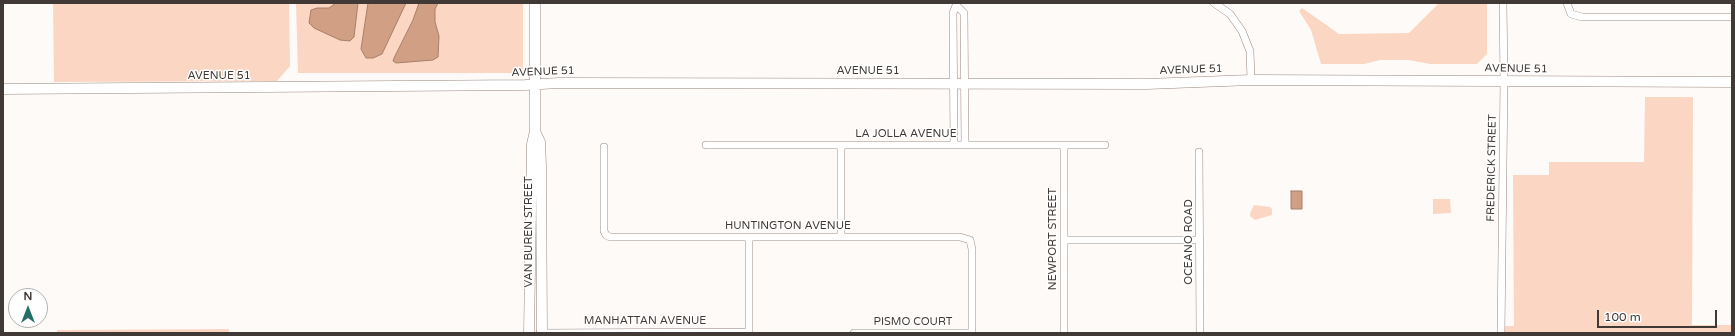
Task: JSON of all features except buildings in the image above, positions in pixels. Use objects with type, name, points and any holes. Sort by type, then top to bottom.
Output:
[{"type":"street","name":"VAN BUREN STREET","points":[[529,333],[532,144],[535,131],[535,3]]},
{"type":"street","points":[[1214,3],[1230,14],[1242,31],[1250,51],[1251,80]]},
{"type":"street","name":"FREDERICK STREET","points":[[1501,333],[1504,81],[1503,3]]},
{"type":"street","points":[[1567,3],[1571,14],[1582,17],[1732,17]]},
{"type":"street","points":[[954,145],[953,13],[957,5],[964,13],[965,145]]},
{"type":"street","name":"AVENUE 51","points":[[3,89],[558,83],[1147,84],[1251,80],[1732,82]]},
{"type":"street","name":"VAN BUREN STREET","points":[[535,131],[540,142],[541,166],[541,333]]},
{"type":"street","name":"LA JOLLA AVENUE","points":[[706,145],[1105,145]]},
{"type":"street","points":[[841,145],[841,237]]},
{"type":"street","name":"NEWPORT STREET","points":[[1064,145],[1064,333]]},
{"type":"street","name":"HUNTINGTON AVENUE","points":[[604,147],[604,225],[606,235],[616,237],[960,237],[970,240],[972,250],[972,333]]},
{"type":"street","name":"OCEANO ROAD","points":[[1199,152],[1200,333]]},
{"type":"street","points":[[749,237],[749,332]]},
{"type":"street","points":[[1064,240],[1200,240]]},
{"type":"street","name":"MANHATTAN AVENUE","points":[[541,333],[749,332]]},
{"type":"street","name":"PISMO COURT","points":[[854,333],[972,333]]},
{"type":"shaded area","points":[[53,3],[289,3],[290,66],[277,81],[54,82]]},
{"type":"shaded area","points":[[296,3],[523,3],[523,73],[298,73]]},
{"type":"shaded area","points":[[336,3],[358,3],[354,37],[350,41],[340,40],[314,28],[309,23],[311,10],[317,8],[329,8]]},
{"type":"shaded area","points":[[368,3],[406,3],[382,54],[373,58],[366,58],[361,49]]},
{"type":"shaded area","points":[[419,3],[438,3],[435,9],[435,22],[439,36],[438,57],[433,60],[396,63],[393,61],[394,58],[413,20]]},
{"type":"shaded area","points":[[1439,3],[1487,3],[1487,54],[1477,64],[1430,64],[1409,60],[1380,60],[1364,64],[1321,64],[1311,30],[1299,11],[1302,8],[1339,34],[1409,33]]},
{"type":"shaded area","points":[[1645,97],[1693,97],[1692,325],[1732,325],[1732,333],[1503,333],[1503,326],[1514,326],[1513,175],[1549,175],[1549,162],[1644,162]]},
{"type":"shaded area","points":[[1291,191],[1302,191],[1302,209],[1291,209]]},
{"type":"shaded area","points":[[1433,199],[1450,199],[1451,213],[1433,214]]},
{"type":"shaded area","points":[[1254,205],[1270,207],[1272,209],[1272,215],[1255,220],[1250,216]]},
{"type":"shaded area","points":[[229,329],[229,333],[57,333],[57,330]]}]
